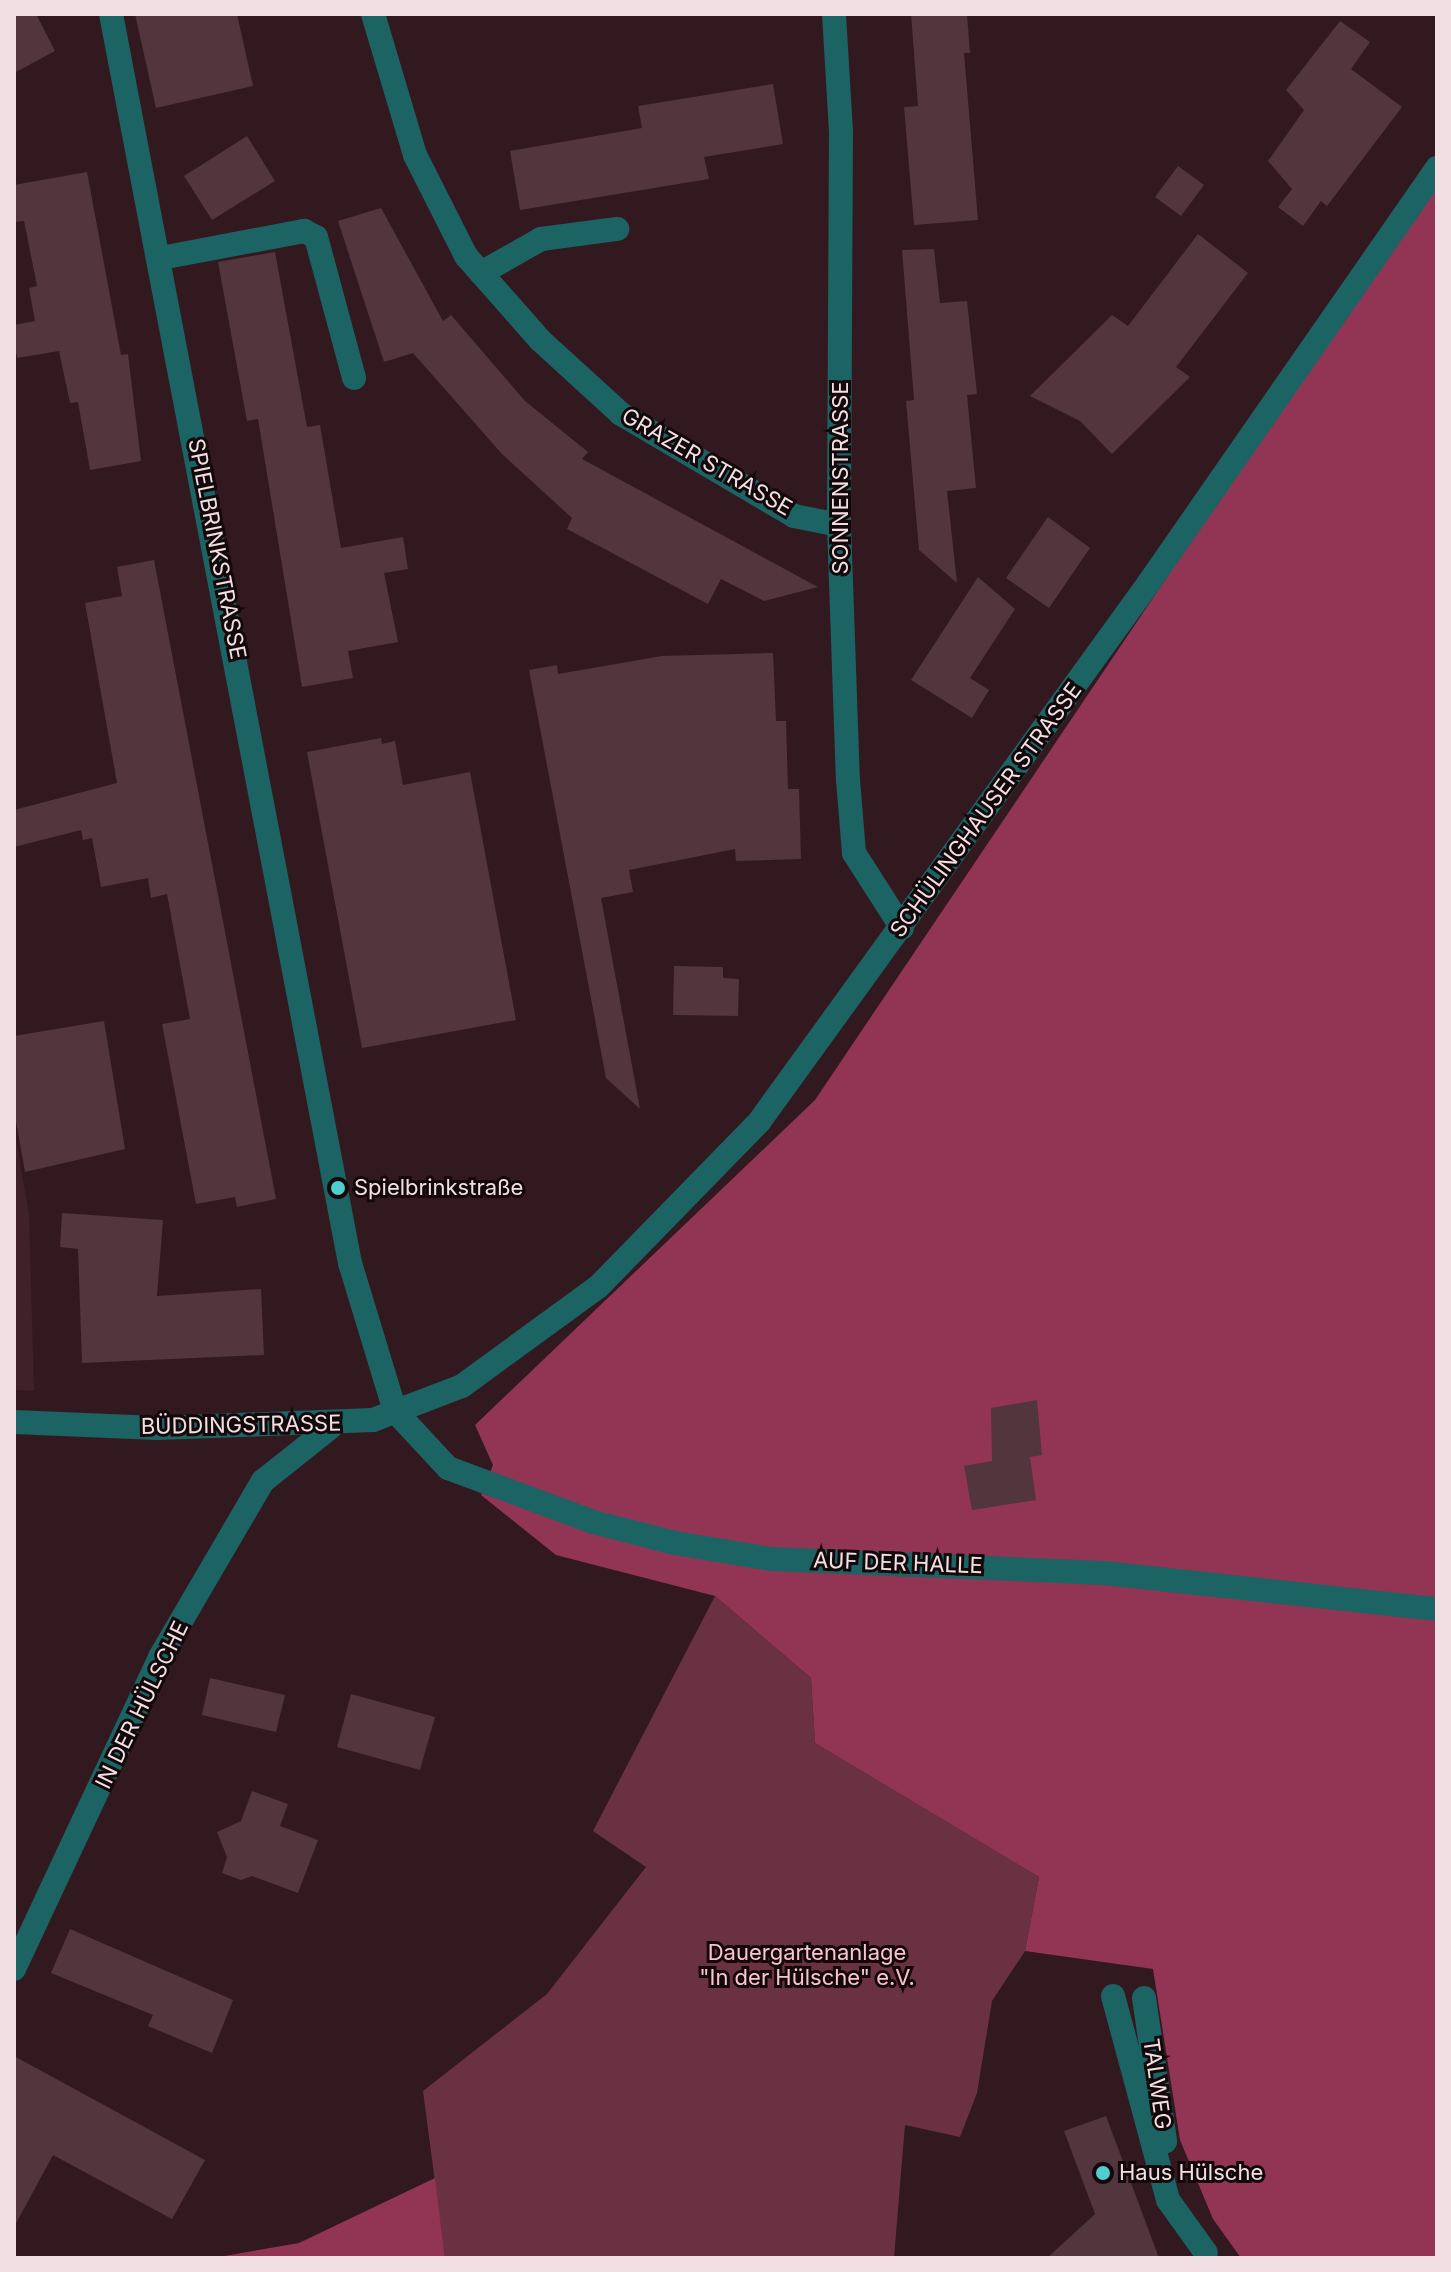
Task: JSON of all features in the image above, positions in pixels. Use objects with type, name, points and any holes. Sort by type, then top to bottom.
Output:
[{"type":"street","name":"SPIELBRINKSTRASSE","points":[[111,14],[161,258],[350,1263],[395,1411]]},
{"type":"street","name":"GRAZER STRASSE","points":[[373,14],[415,155],[481,273],[540,340],[621,414],[794,516],[839,525]]},
{"type":"street","name":"SONNENSTRASSE","points":[[834,14],[841,131],[839,525],[854,853],[902,928]]},
{"type":"street","name":"SCHÜLINGHAUSER STRASSE","points":[[462,1386],[598,1287],[759,1122],[902,928],[1437,168]]},
{"type":"street","points":[[481,273],[541,239],[617,229]]},
{"type":"street","points":[[161,258],[304,231],[316,237],[354,378]]},
{"type":"street","name":"BÜDDINGSTRASSE","points":[[14,1422],[331,1427],[395,1411],[462,1386]]},
{"type":"street","name":"AUF DER HALLE","points":[[395,1411],[448,1468],[593,1522],[675,1543],[771,1559],[1104,1573],[1437,1609]]},
{"type":"street","name":"IN DER HÜLSCHE","points":[[14,1969],[160,1657],[263,1481],[331,1427]]},
{"type":"street","points":[[1113,1996],[1168,2200],[1208,2256]]},
{"type":"street","name":"TALWEG","points":[[1144,1998],[1161,2130],[1208,2256]]},
{"type":"shaded area","points":[[1437,176],[1437,2258],[1241,2258],[1213,2219],[1180,2140],[1153,1969],[1025,1951],[1039,1877],[815,1743],[811,1678],[715,1596],[556,1555],[481,1495],[493,1465],[475,1425],[815,1100]]},
{"type":"shaded area","points":[[14,1127],[29,1215],[34,1391],[14,1390]]},
{"type":"shaded area","points":[[435,2178],[445,2258],[213,2258],[299,2243]]},
{"type":"green space","name":"Dauergartenanlage \"In der Hülsche\" e.V.","points":[[715,1596],[811,1678],[815,1743],[1039,1877],[1025,1951],[992,2001],[977,2093],[960,2137],[905,2125],[894,2258],[445,2258],[423,2091],[547,1994],[646,1867],[593,1831]]},
{"type":"building","points":[[14,14],[36,14],[55,51],[14,73]]},
{"type":"building","points":[[135,14],[237,14],[253,86],[156,108]]},
{"type":"building","points":[[911,14],[967,14],[970,53],[964,53],[978,220],[914,225],[904,107],[918,106]]},
{"type":"building","points":[[1340,21],[1370,42],[1351,69],[1402,107],[1327,206],[1321,201],[1303,226],[1278,207],[1292,189],[1268,161],[1304,110],[1286,90]]},
{"type":"building","points":[[773,84],[783,144],[704,157],[709,179],[520,210],[510,151],[642,128],[638,106]]},
{"type":"building","points":[[247,136],[275,181],[212,220],[184,176]]},
{"type":"building","points":[[1178,166],[1204,185],[1181,216],[1155,197]]},
{"type":"building","points":[[87,172],[121,355],[128,354],[141,461],[90,470],[78,402],[70,403],[59,351],[17,358],[14,342],[14,325],[35,321],[29,288],[37,286],[24,221],[14,222],[14,185]]},
{"type":"building","points":[[381,208],[443,321],[451,315],[525,401],[588,452],[582,459],[818,587],[764,601],[721,579],[708,604],[567,529],[572,518],[502,454],[413,353],[384,362],[338,221]]},
{"type":"building","points":[[1198,234],[1248,273],[1176,367],[1190,377],[1112,454],[1080,421],[1030,396],[1112,315],[1128,326]]},
{"type":"building","points":[[934,249],[940,303],[967,301],[977,394],[967,395],[976,488],[947,491],[957,583],[919,550],[906,401],[914,400],[902,250]]},
{"type":"building","points":[[275,252],[307,427],[320,425],[341,548],[403,537],[408,569],[384,573],[398,642],[348,651],[353,678],[302,687],[258,419],[247,421],[218,262]]},
{"type":"building","points":[[1048,517],[1090,548],[1049,608],[1006,578]]},
{"type":"building","points":[[154,560],[276,1199],[237,1207],[235,1197],[196,1204],[162,1024],[190,1019],[167,894],[151,898],[148,878],[101,887],[92,838],[83,840],[81,830],[14,847],[14,810],[117,783],[85,603],[122,596],[117,567]]},
{"type":"building","points":[[978,577],[1015,609],[970,678],[989,690],[972,718],[911,680]]},
{"type":"building","points":[[773,653],[776,721],[786,721],[788,789],[799,789],[801,859],[736,861],[735,849],[629,870],[633,892],[601,898],[640,1109],[606,1078],[529,670],[557,665],[558,674],[662,656]]},
{"type":"building","points":[[381,738],[382,744],[395,741],[403,785],[470,772],[516,1020],[362,1048],[307,752]]},
{"type":"building","points":[[674,966],[723,967],[723,978],[739,979],[738,1016],[673,1015]]},
{"type":"building","points":[[104,1021],[125,1149],[25,1172],[14,1110],[14,1036]]},
{"type":"building","points":[[62,1213],[163,1220],[157,1296],[261,1289],[264,1355],[82,1363],[78,1249],[60,1247]]},
{"type":"building","points":[[1037,1400],[1042,1455],[1030,1457],[1036,1500],[972,1510],[964,1466],[992,1461],[991,1408]]},
{"type":"building","points":[[210,1678],[285,1695],[276,1732],[202,1715]]},
{"type":"building","points":[[351,1694],[435,1717],[420,1770],[337,1747]]},
{"type":"building","points":[[252,1791],[288,1804],[280,1826],[318,1840],[298,1893],[252,1876],[241,1880],[222,1873],[227,1857],[217,1832],[241,1821]]},
{"type":"building","points":[[70,1929],[233,2000],[212,2053],[148,2026],[153,2015],[51,1973]]},
{"type":"building","points":[[14,2056],[205,2160],[172,2219],[53,2155],[14,2227]]},
{"type":"building","name":"Haus Hülsche","points":[[1106,2116],[1159,2258],[1047,2258],[1095,2214],[1064,2131]]},
{"type":"place","name":"Spielbrinkstraße","points":[[338,1188]]},
{"type":"place","name":"Haus Hülsche","points":[[1103,2173]]}]
